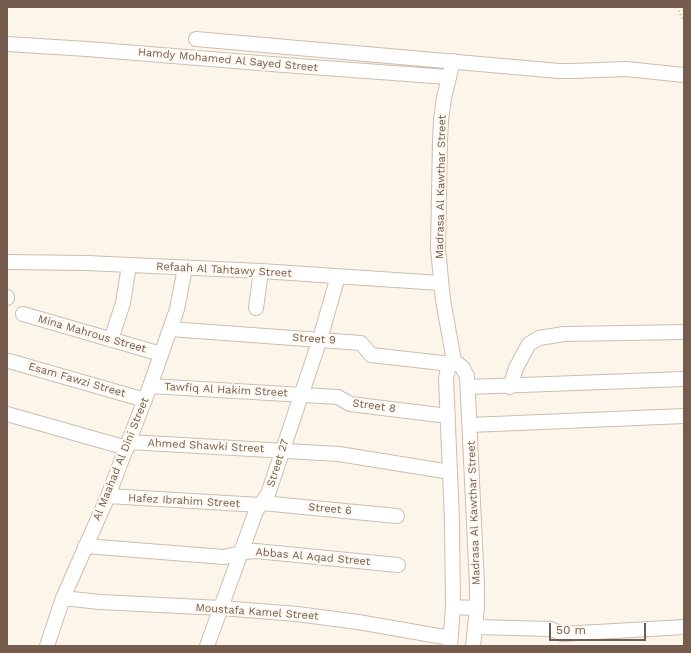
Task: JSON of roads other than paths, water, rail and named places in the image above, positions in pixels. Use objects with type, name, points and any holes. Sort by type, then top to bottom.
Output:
[{"type":"street","points":[[196,39],[573,71],[626,69],[684,75]]},
{"type":"street","name":"Hamdy Mohamed Al Sayed Street","points":[[7,44],[448,77]]},
{"type":"street","points":[[382,72],[383,54]]},
{"type":"street","name":"Madrasa Al Kawthar Street","points":[[450,642],[453,607],[452,502],[446,378],[452,363],[440,283],[437,230],[440,141],[444,98],[453,61]]},
{"type":"street","name":"Refaah Al Tahtawy Street","points":[[7,262],[261,271],[440,283]]},
{"type":"street","points":[[111,340],[123,303],[129,266]]},
{"type":"street","name":"Al Maahad Al Dini Street","points":[[47,646],[63,598],[108,496],[145,400],[170,329],[178,302],[185,268]]},
{"type":"street","points":[[256,308],[261,271]]},
{"type":"street","name":"Street 27","points":[[207,646],[256,511],[268,494],[320,339],[338,276]]},
{"type":"street","name":"Mina Mahrous Street","points":[[23,314],[161,354]]},
{"type":"street","name":"Street 9","points":[[170,329],[361,343],[371,355],[452,363]]},
{"type":"street","points":[[510,387],[516,368],[525,351],[530,344],[539,338],[564,334],[684,332]]},
{"type":"street","name":"Esam Fawzi Street","points":[[9,361],[145,400]]},
{"type":"street","name":"Madrasa Al Kawthar Street","points":[[452,363],[462,367],[465,371],[468,388],[477,585],[476,627],[473,646]]},
{"type":"street","points":[[468,388],[684,379]]},
{"type":"street","name":"Tawfiq Al Hakim Street","points":[[150,386],[301,394]]},
{"type":"street","name":"Street 8","points":[[301,394],[338,397],[350,404],[448,416]]},
{"type":"street","name":"Ahmed Shawki Street","points":[[7,414],[128,445],[347,455],[450,472]]},
{"type":"street","points":[[470,425],[684,416]]},
{"type":"street","name":"Hafez Ibrahim Street","points":[[108,496],[261,504]]},
{"type":"street","points":[[452,502],[474,503]]},
{"type":"street","name":"Street 6","points":[[261,504],[397,516]]},
{"type":"street","name":"Abbas Al Aqad Street","points":[[85,546],[224,557],[256,551],[398,565]]},
{"type":"street","name":"Moustafa Kamel Street","points":[[63,598],[100,602],[221,608],[327,617],[450,642]]},
{"type":"street","points":[[453,607],[477,608]]},
{"type":"street","points":[[476,627],[551,629],[562,634],[684,627]]}]
